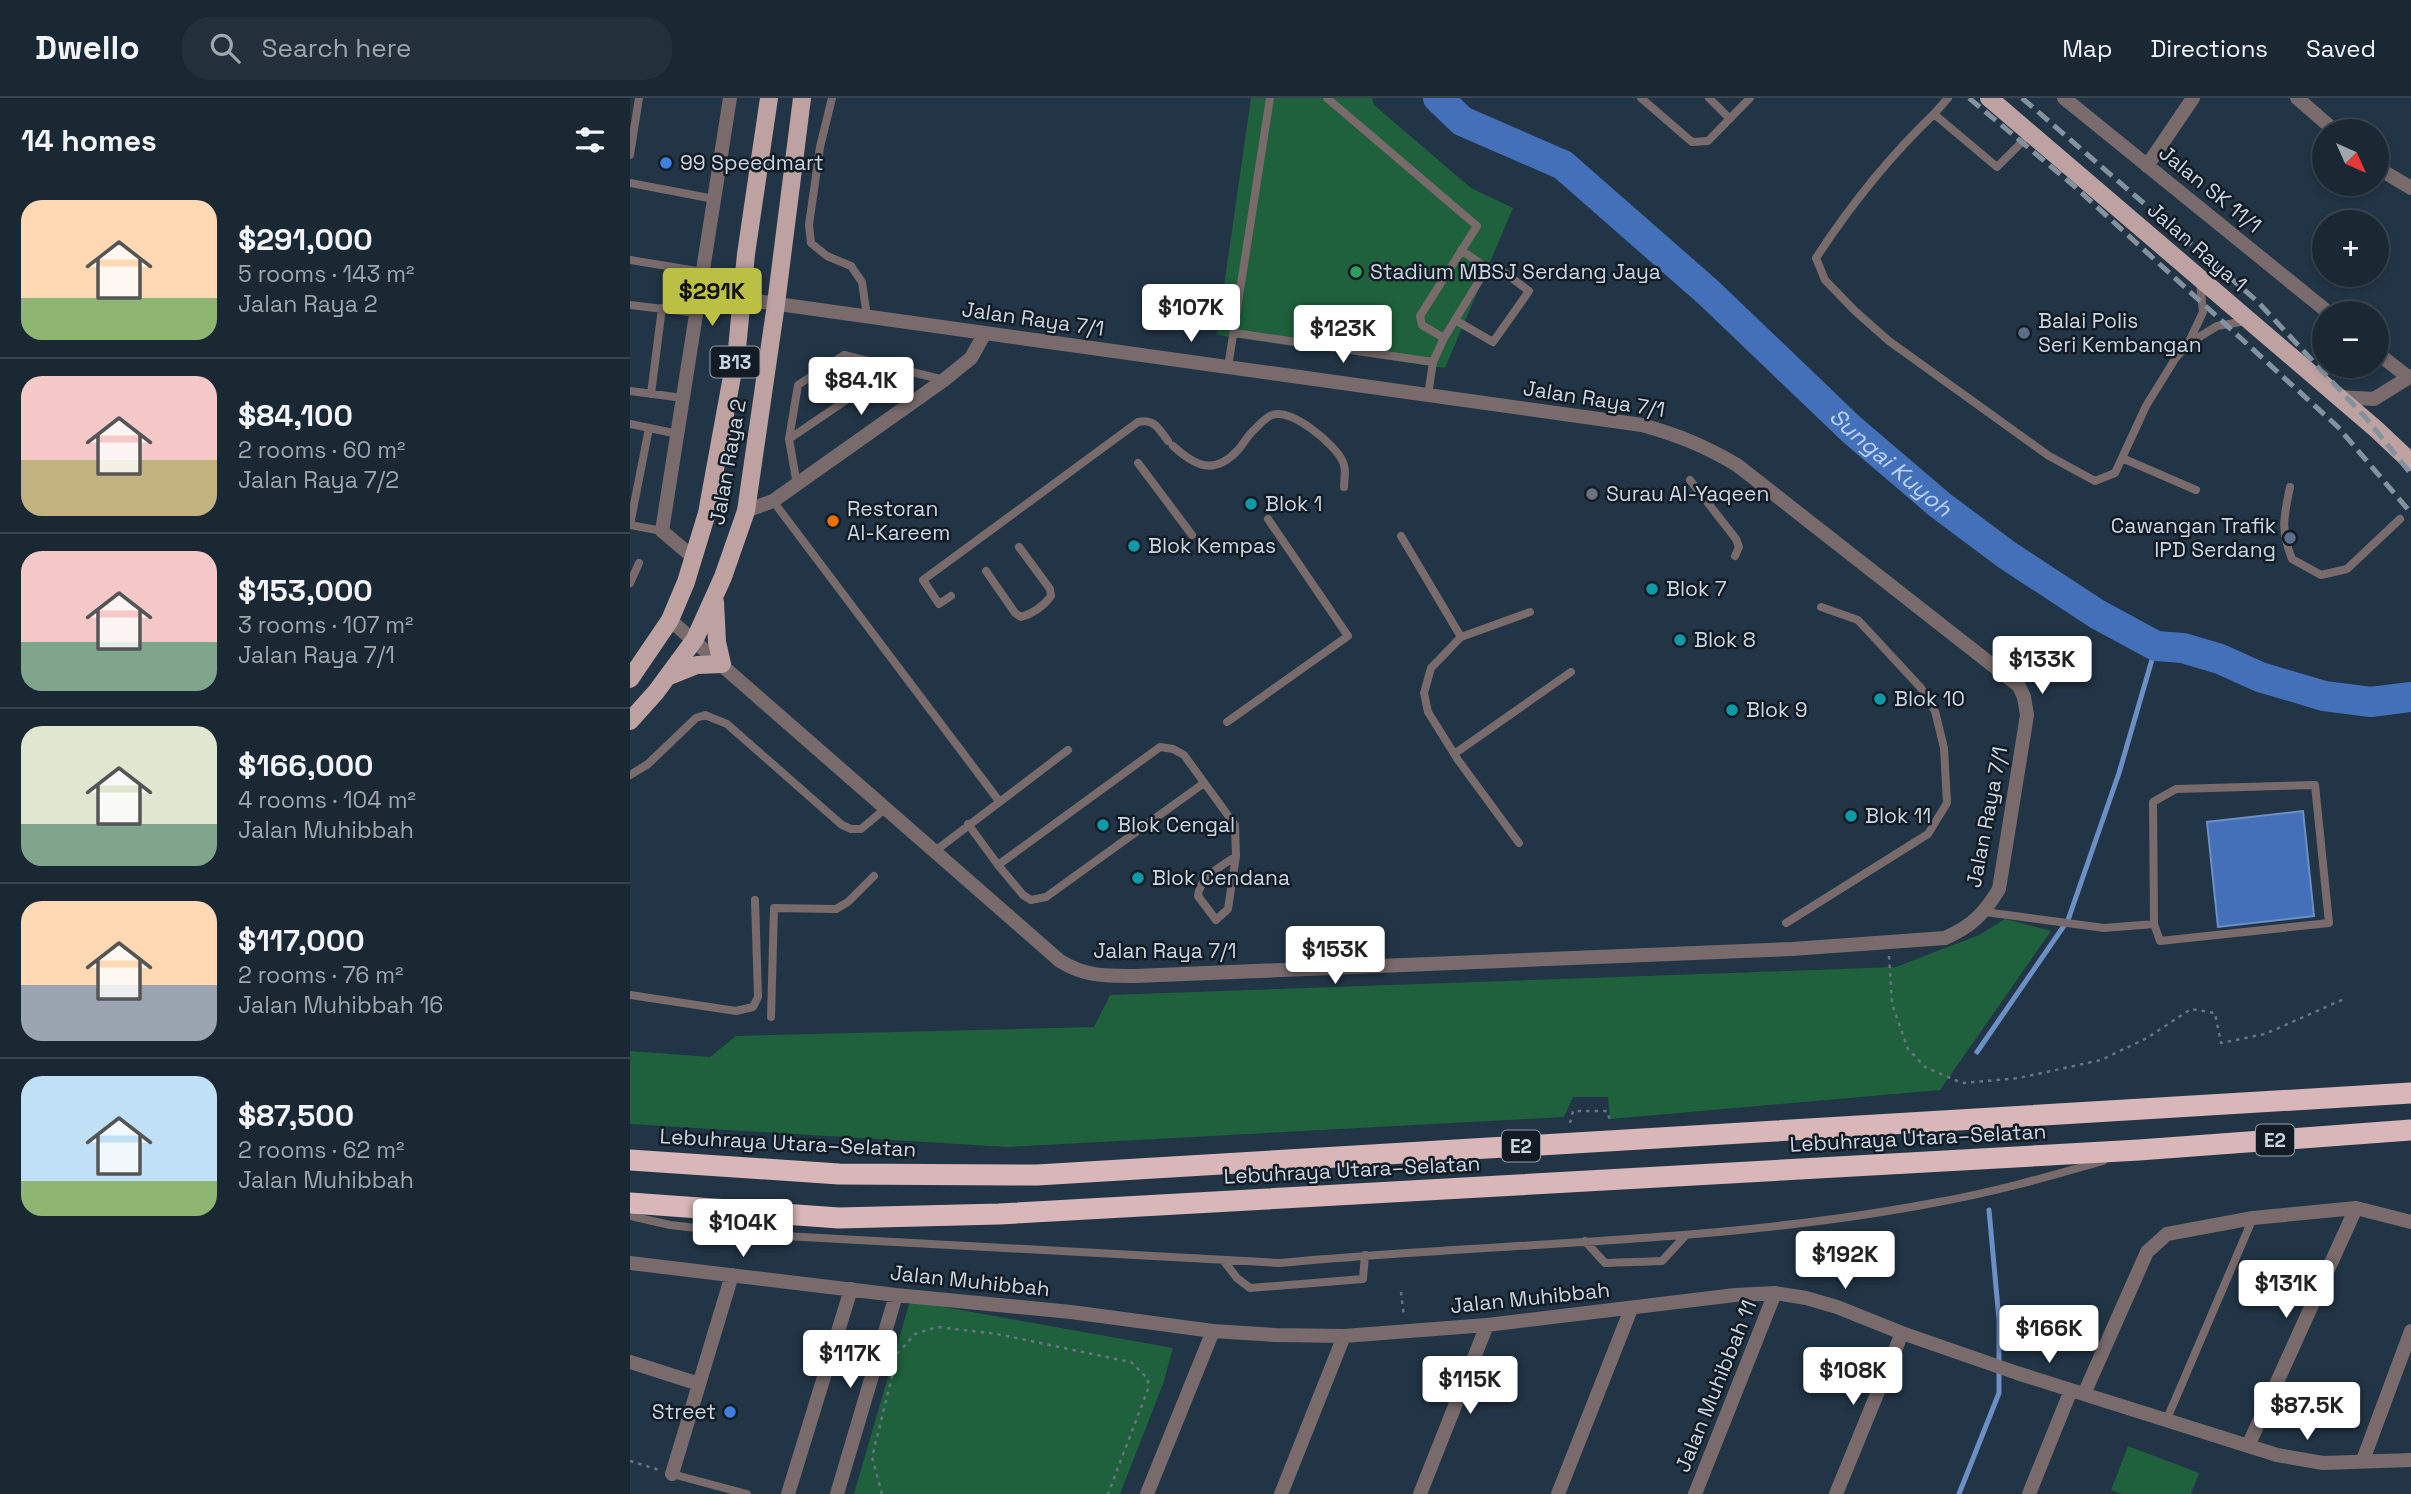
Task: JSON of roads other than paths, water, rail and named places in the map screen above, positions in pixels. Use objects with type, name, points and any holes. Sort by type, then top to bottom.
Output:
[{"type":"highway","name":"Lebuhraya Utara–Selatan","points":[[630,1160],[839,1174],[1037,1175],[2411,1093]]},
{"type":"highway","name":"Lebuhraya Utara–Selatan","points":[[630,1203],[839,1218],[999,1214],[2140,1150],[2411,1130]]},
{"type":"main road","name":"Jalan Raya 2","points":[[630,679],[670,620],[694,558],[707,513],[737,349],[769,98]]},
{"type":"main road","name":"Jalan Raya 2","points":[[630,722],[695,639],[715,595],[746,511],[802,98]]},
{"type":"main road","name":"Jalan Raya 1","points":[[1989,98],[2376,429],[2411,462]]},
{"type":"main road","name":"Jalan Raya 1","points":[[2376,429],[2411,445]]},
{"type":"main road","points":[[667,677],[697,665],[722,664],[716,630],[715,595]]},
{"type":"street","points":[[694,558],[662,531],[730,98]]},
{"type":"street","name":"Jalan SK 11/1","points":[[2064,98],[2314,301]]},
{"type":"street","points":[[2147,166],[2193,98]]},
{"type":"street","points":[[2297,98],[2321,119]]},
{"type":"street","points":[[2389,175],[2411,188]]},
{"type":"street","name":"Jalan Raya 7/1","points":[[670,620],[695,639],[1060,961],[1076,971],[1098,976],[1778,950],[1945,937],[1962,930],[1985,912],[1999,889],[2027,715],[2019,687],[1737,465],[1711,449],[1685,437],[1642,425],[742,299]]},
{"type":"street","points":[[746,511],[773,501],[944,380],[971,358],[985,333]]},
{"type":"street","points":[[2338,397],[2374,398],[2410,379],[2389,362]]},
{"type":"street","points":[[2248,1446],[2356,1208]]},
{"type":"street","points":[[2029,1494],[2147,1252],[2167,1234],[2253,1218],[2356,1208],[2411,1222]]},
{"type":"street","name":"Jalan Muhibbah","points":[[630,1263],[896,1295],[1072,1312],[1213,1331],[1344,1336],[1487,1325],[1735,1295],[1775,1293],[1837,1307],[2017,1373],[2277,1455],[2323,1463],[2411,1460]]},
{"type":"street","points":[[672,1474],[732,1275]]},
{"type":"street","points":[[788,1494],[851,1289]]},
{"type":"street","name":"Jalan Muhibbah 11","points":[[1695,1494],[1775,1293]]},
{"type":"street","points":[[837,1494],[896,1295]]},
{"type":"street","points":[[1558,1494],[1631,1309]]},
{"type":"street","points":[[1420,1494],[1487,1325]]},
{"type":"street","points":[[1147,1494],[1213,1331]]},
{"type":"street","points":[[2362,1460],[2411,1331]]},
{"type":"street","points":[[1836,1494],[1902,1333]]},
{"type":"street","points":[[1281,1494],[1344,1336]]},
{"type":"street","points":[[630,1362],[699,1384]]},
{"type":"lane","points":[[630,155],[638,98]]},
{"type":"lane","points":[[832,98],[820,146],[808,225],[811,243],[827,256],[851,266],[862,282],[867,317]]},
{"type":"lane","points":[[1228,367],[1270,98]]},
{"type":"lane","points":[[1327,98],[1477,226],[1420,316],[1422,325],[1444,338]]},
{"type":"lane","points":[[1641,98],[1692,142],[1699,143],[1708,141],[1750,98]]},
{"type":"lane","points":[[1709,98],[1730,119]]},
{"type":"lane","points":[[1948,98],[1905,142],[1816,258],[1825,280],[1889,341],[2049,456],[2095,481],[2115,473],[2146,406],[2175,359],[2188,344],[2203,312],[2200,279]]},
{"type":"lane","points":[[1934,114],[1997,167],[2031,133]]},
{"type":"lane","points":[[630,183],[714,199]]},
{"type":"lane","points":[[1455,320],[1493,342],[1529,290],[1497,267],[1488,268],[1461,250]]},
{"type":"lane","points":[[630,260],[703,272]]},
{"type":"lane","points":[[1428,395],[1433,362],[1444,338],[1488,268]]},
{"type":"lane","points":[[630,304],[696,313]]},
{"type":"lane","points":[[651,394],[662,308]]},
{"type":"lane","points":[[2188,344],[2217,326],[2248,321]]},
{"type":"lane","points":[[1235,333],[1433,362]]},
{"type":"lane","points":[[797,485],[789,439],[798,385],[844,355],[944,380]]},
{"type":"lane","points":[[789,439],[895,367]]},
{"type":"lane","points":[[630,391],[683,398]]},
{"type":"lane","points":[[951,596],[939,604],[923,580],[1138,422],[1146,420],[1156,425],[1170,444],[1194,463],[1203,466],[1216,465],[1235,452],[1262,422],[1273,414],[1285,415],[1305,424],[1335,451],[1345,467],[1344,487]]},
{"type":"lane","points":[[630,424],[677,433]]},
{"type":"lane","points":[[649,428],[630,525],[662,531]]},
{"type":"lane","points":[[2122,458],[2196,490]]},
{"type":"lane","points":[[1138,463],[1192,535]]},
{"type":"lane","points":[[1690,480],[1736,539],[1739,547],[1735,556]]},
{"type":"lane","points":[[2290,487],[2283,527],[2286,544],[2292,559],[2321,575],[2347,569],[2400,519]]},
{"type":"lane","points":[[773,501],[999,801]]},
{"type":"lane","points":[[1227,722],[1348,636],[1268,519]]},
{"type":"lane","points":[[1401,537],[1461,637]]},
{"type":"lane","points":[[986,571],[1015,613],[1021,617],[1046,603],[1051,596],[1050,589],[1018,547]]},
{"type":"lane","points":[[630,583],[639,563]]},
{"type":"lane","points":[[1786,923],[1928,834],[1947,803],[1944,748],[1935,711],[1921,688],[1858,620],[1821,607]]},
{"type":"lane","points":[[1518,843],[1454,754],[1428,712],[1424,693],[1431,668],[1461,637],[1530,612]]},
{"type":"lane","points":[[1454,754],[1572,672]]},
{"type":"lane","points":[[630,775],[648,764],[696,718],[705,715],[727,724],[842,825],[861,829],[886,808]]},
{"type":"lane","points":[[999,865],[1160,747],[1173,749],[1184,755],[1235,825],[1236,856],[1228,909],[1216,920],[1198,896],[1199,888],[1202,880],[1236,856]]},
{"type":"lane","points":[[935,851],[1068,750]]},
{"type":"lane","points":[[968,824],[1023,895],[1031,900],[1046,897],[1204,783]]},
{"type":"lane","points":[[2315,785],[2329,923],[2160,942],[2154,924],[2153,802],[2176,789],[2315,785]]},
{"type":"lane","points":[[771,1017],[774,908],[836,909],[848,902],[874,876]]},
{"type":"lane","points":[[630,995],[736,1011],[753,1007],[758,997],[755,900]]},
{"type":"lane","points":[[1985,912],[2104,928],[2154,924]]},
{"type":"lane","points":[[630,1216],[670,1225],[750,1234],[1279,1263],[1686,1235],[1801,1223],[1933,1204],[2025,1184],[2140,1150]]},
{"type":"lane","points":[[2166,1421],[2253,1218]]},
{"type":"lane","points":[[1585,1241],[1605,1263],[1661,1261],[1686,1235]]},
{"type":"lane","points":[[1223,1260],[1237,1278],[1250,1288],[1363,1279],[1365,1255]]},
{"type":"lane","points":[[672,1474],[747,1494]]},
{"type":"water","points":[[2303,811],[2314,916],[2218,927],[2207,822]]},
{"type":"waterway","name":"Sungai Kuyoh","points":[[1438,98],[1462,121],[1563,165],[1709,293],[1851,429],[1940,505],[2007,555],[2097,614],[2156,646],[2183,648],[2220,659],[2260,677],[2324,696],[2371,702],[2411,697]]},
{"type":"waterway","points":[[1977,1052],[2068,920],[2119,773],[2156,646]]},
{"type":"waterway","points":[[1959,1494],[1999,1393],[1999,1320],[1989,1210]]},
{"type":"railway","points":[[1969,98],[2073,185],[2338,427],[2411,513]]},
{"type":"railway","points":[[2022,98],[2257,301],[2366,418],[2411,474]]},
{"type":"place","name":"99 Speedmart","points":[[666,163]]},
{"type":"place","name":"Stadium MBSJ Serdang Jaya","points":[[1356,272]]},
{"type":"place","name":"Balai Polis Seri Kembangan","points":[[2024,333]]},
{"type":"place","name":"Surau Al-Yaqeen","points":[[1592,494]]},
{"type":"place","name":"Blok 1","points":[[1251,504]]},
{"type":"place","name":"Restoran Al-Kareem","points":[[833,521]]},
{"type":"place","name":"Cawangan Trafik IPD Serdang","points":[[2290,538]]},
{"type":"place","name":"Blok Kempas","points":[[1134,546]]},
{"type":"place","name":"Blok 7","points":[[1652,589]]},
{"type":"place","name":"Blok 8","points":[[1680,640]]},
{"type":"place","name":"Blok 10","points":[[1880,699]]},
{"type":"place","name":"Blok 9","points":[[1732,710]]},
{"type":"place","name":"Blok 11","points":[[1851,816]]},
{"type":"place","name":"Blok Cengal","points":[[1103,825]]},
{"type":"place","name":"Blok Cendana","points":[[1138,878]]},
{"type":"place","name":"Street","points":[[730,1412]]}]
